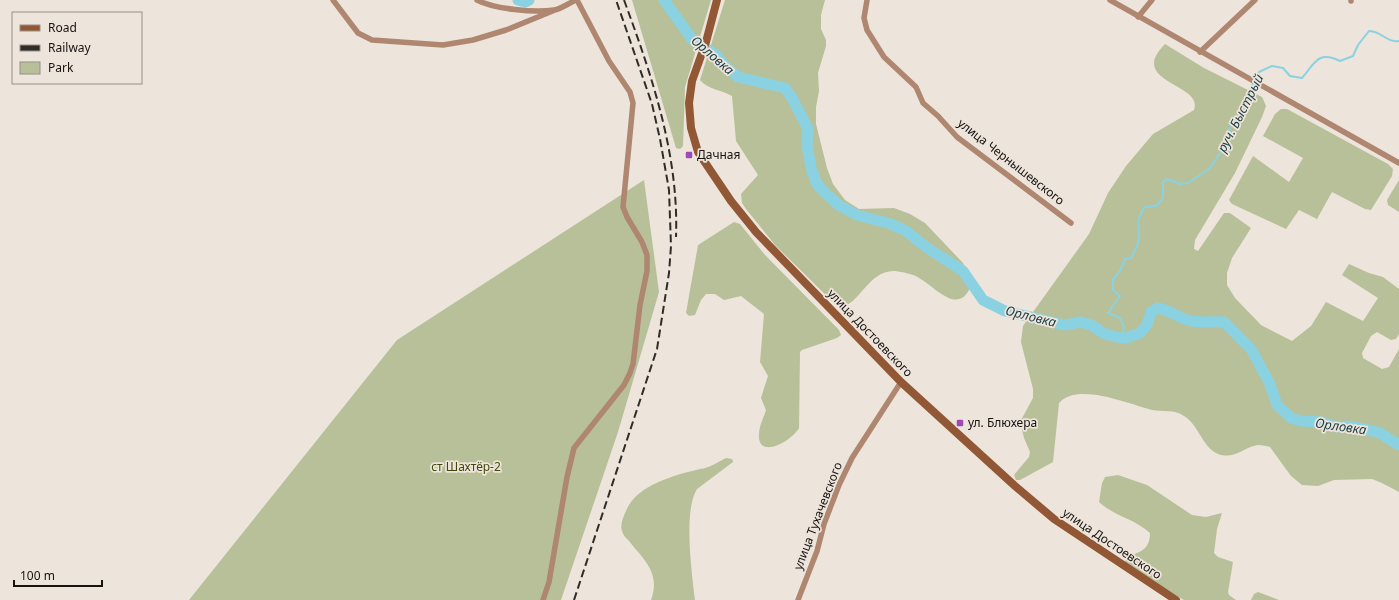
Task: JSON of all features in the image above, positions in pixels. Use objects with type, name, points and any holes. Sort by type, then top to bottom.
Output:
[{"type":"main road","name":"улица Достоевского","points":[[717,0],[706,42],[692,81],[689,103],[691,128],[698,152],[731,201],[756,232],[901,382],[1054,519],[1176,600]]},
{"type":"street","points":[[333,0],[358,33],[372,40],[443,46],[473,40],[506,30],[576,0],[609,61],[630,92],[633,103],[623,207],[647,255],[647,271],[640,305],[630,373],[611,404],[574,448],[567,477],[549,582],[543,600]]},
{"type":"street","points":[[477,0],[520,10],[555,10]]},
{"type":"street","name":"улица Чернышевского","points":[[867,0],[864,18],[867,30],[884,57],[916,87],[923,103],[938,116],[957,137],[1072,223]]},
{"type":"street","points":[[1110,0],[1399,163]]},
{"type":"street","points":[[1138,17],[1152,0]]},
{"type":"street","points":[[1200,52],[1255,0]]},
{"type":"street","name":"улица Тухачевского","points":[[798,600],[817,551],[824,524],[839,485],[852,458],[901,382]]},
{"type":"green space","points":[[632,0],[711,0],[685,87],[683,146],[680,149],[676,148]]},
{"type":"green space","points":[[725,0],[825,0],[821,15],[821,29],[826,40],[826,46],[818,73],[819,91],[816,107],[816,124],[827,168],[833,184],[845,200],[859,209],[894,208],[910,214],[925,223],[963,263],[973,280],[968,292],[962,298],[955,300],[948,298],[917,277],[908,273],[895,271],[885,272],[877,276],[852,301],[846,305],[838,307],[775,245],[746,209],[742,203],[741,194],[758,175],[736,141],[732,96],[703,83],[700,80]]},
{"type":"green space","points":[[1165,44],[1204,68],[1262,97],[1266,106],[1235,173],[1195,240],[1194,249],[1198,251],[1224,213],[1230,213],[1251,228],[1232,258],[1227,273],[1227,285],[1235,298],[1261,325],[1292,341],[1311,326],[1326,302],[1363,321],[1378,298],[1342,275],[1349,264],[1369,273],[1383,277],[1399,289],[1399,334],[1396,339],[1391,340],[1377,332],[1371,336],[1362,353],[1363,358],[1382,369],[1389,367],[1399,349],[1399,492],[1372,479],[1334,480],[1318,486],[1302,485],[1291,476],[1270,447],[1258,445],[1234,454],[1218,454],[1208,446],[1189,420],[1177,412],[1152,410],[1104,396],[1090,394],[1078,394],[1067,397],[1059,403],[1053,462],[1020,480],[1016,480],[1014,475],[1029,457],[1030,452],[1024,438],[1020,422],[1033,398],[1033,389],[1021,342],[1023,326],[1089,234],[1108,193],[1126,166],[1153,134],[1194,110],[1194,101],[1188,94],[1160,75],[1154,67],[1155,57]]},
{"type":"green space","points":[[1281,109],[1287,109],[1388,164],[1393,169],[1392,176],[1371,210],[1365,209],[1332,192],[1317,219],[1299,210],[1286,229],[1232,204],[1229,200],[1253,156],[1289,182],[1303,158],[1263,136],[1275,114]]},
{"type":"green space","name":"ст Шахтёр-2","points":[[644,180],[659,292],[618,432],[561,600],[189,600],[397,340]]},
{"type":"green space","points":[[1399,180],[1399,212],[1388,205],[1387,200]]},
{"type":"green space","points":[[734,222],[740,224],[765,255],[839,330],[841,335],[837,338],[800,352],[799,428],[789,438],[775,446],[763,446],[760,442],[759,434],[766,410],[761,398],[768,376],[760,362],[764,314],[741,296],[724,300],[715,294],[706,294],[701,300],[695,315],[689,316],[686,313],[698,245]]},
{"type":"green space","points":[[726,458],[732,459],[733,462],[697,489],[690,512],[689,527],[695,600],[651,600],[654,590],[652,574],[645,561],[623,534],[621,529],[626,511],[638,494],[657,482],[713,465]]},
{"type":"green space","points":[[1118,475],[1147,485],[1192,515],[1206,517],[1222,513],[1217,529],[1214,553],[1218,557],[1233,562],[1228,592],[1229,595],[1236,600],[1184,600],[1134,571],[1125,563],[1126,557],[1140,552],[1146,547],[1150,539],[1150,533],[1138,524],[1111,511],[1099,502],[1102,483],[1105,477]]},
{"type":"green space","points":[[1258,592],[1279,600],[1251,600],[1254,594]]},
{"type":"waterway","name":"Орловка","points":[[518,0],[525,2],[529,0]]},
{"type":"waterway","name":"Орловка","points":[[664,0],[692,39],[716,55],[725,66],[738,77],[785,88],[792,98],[808,129],[807,145],[811,168],[817,184],[826,194],[840,206],[857,215],[891,224],[906,231],[926,247],[963,271],[983,300],[1005,311],[1065,325],[1081,322],[1091,325],[1105,334],[1121,338],[1126,338],[1140,333],[1147,325],[1151,312],[1157,308],[1166,310],[1192,321],[1224,322],[1251,349],[1270,384],[1277,405],[1291,418],[1301,421],[1321,422],[1337,427],[1347,426],[1365,429],[1380,433],[1399,445]]},
{"type":"waterway","name":"руч. Быстрый","points":[[1121,338],[1124,328],[1120,318],[1108,313],[1120,296],[1113,290],[1113,279],[1120,271],[1125,259],[1131,258],[1137,247],[1139,238],[1138,222],[1141,213],[1145,207],[1156,206],[1163,198],[1163,182],[1167,179],[1180,184],[1188,183],[1210,168],[1225,146],[1231,126],[1241,115],[1244,101],[1259,72],[1272,66],[1283,68],[1290,76],[1302,78],[1314,63],[1322,58],[1327,57],[1340,61],[1353,56],[1358,45],[1369,31],[1391,40],[1399,41]]},
{"type":"railway","points":[[574,600],[657,349],[669,273],[671,246],[669,190],[660,139],[652,104],[616,0]]},
{"type":"railway","points":[[624,0],[654,87],[662,116],[673,176],[676,206],[676,237]]},
{"type":"place","name":"Дачная","points":[[689,155]]},
{"type":"place","name":"ул. Блюхера","points":[[960,423]]}]
